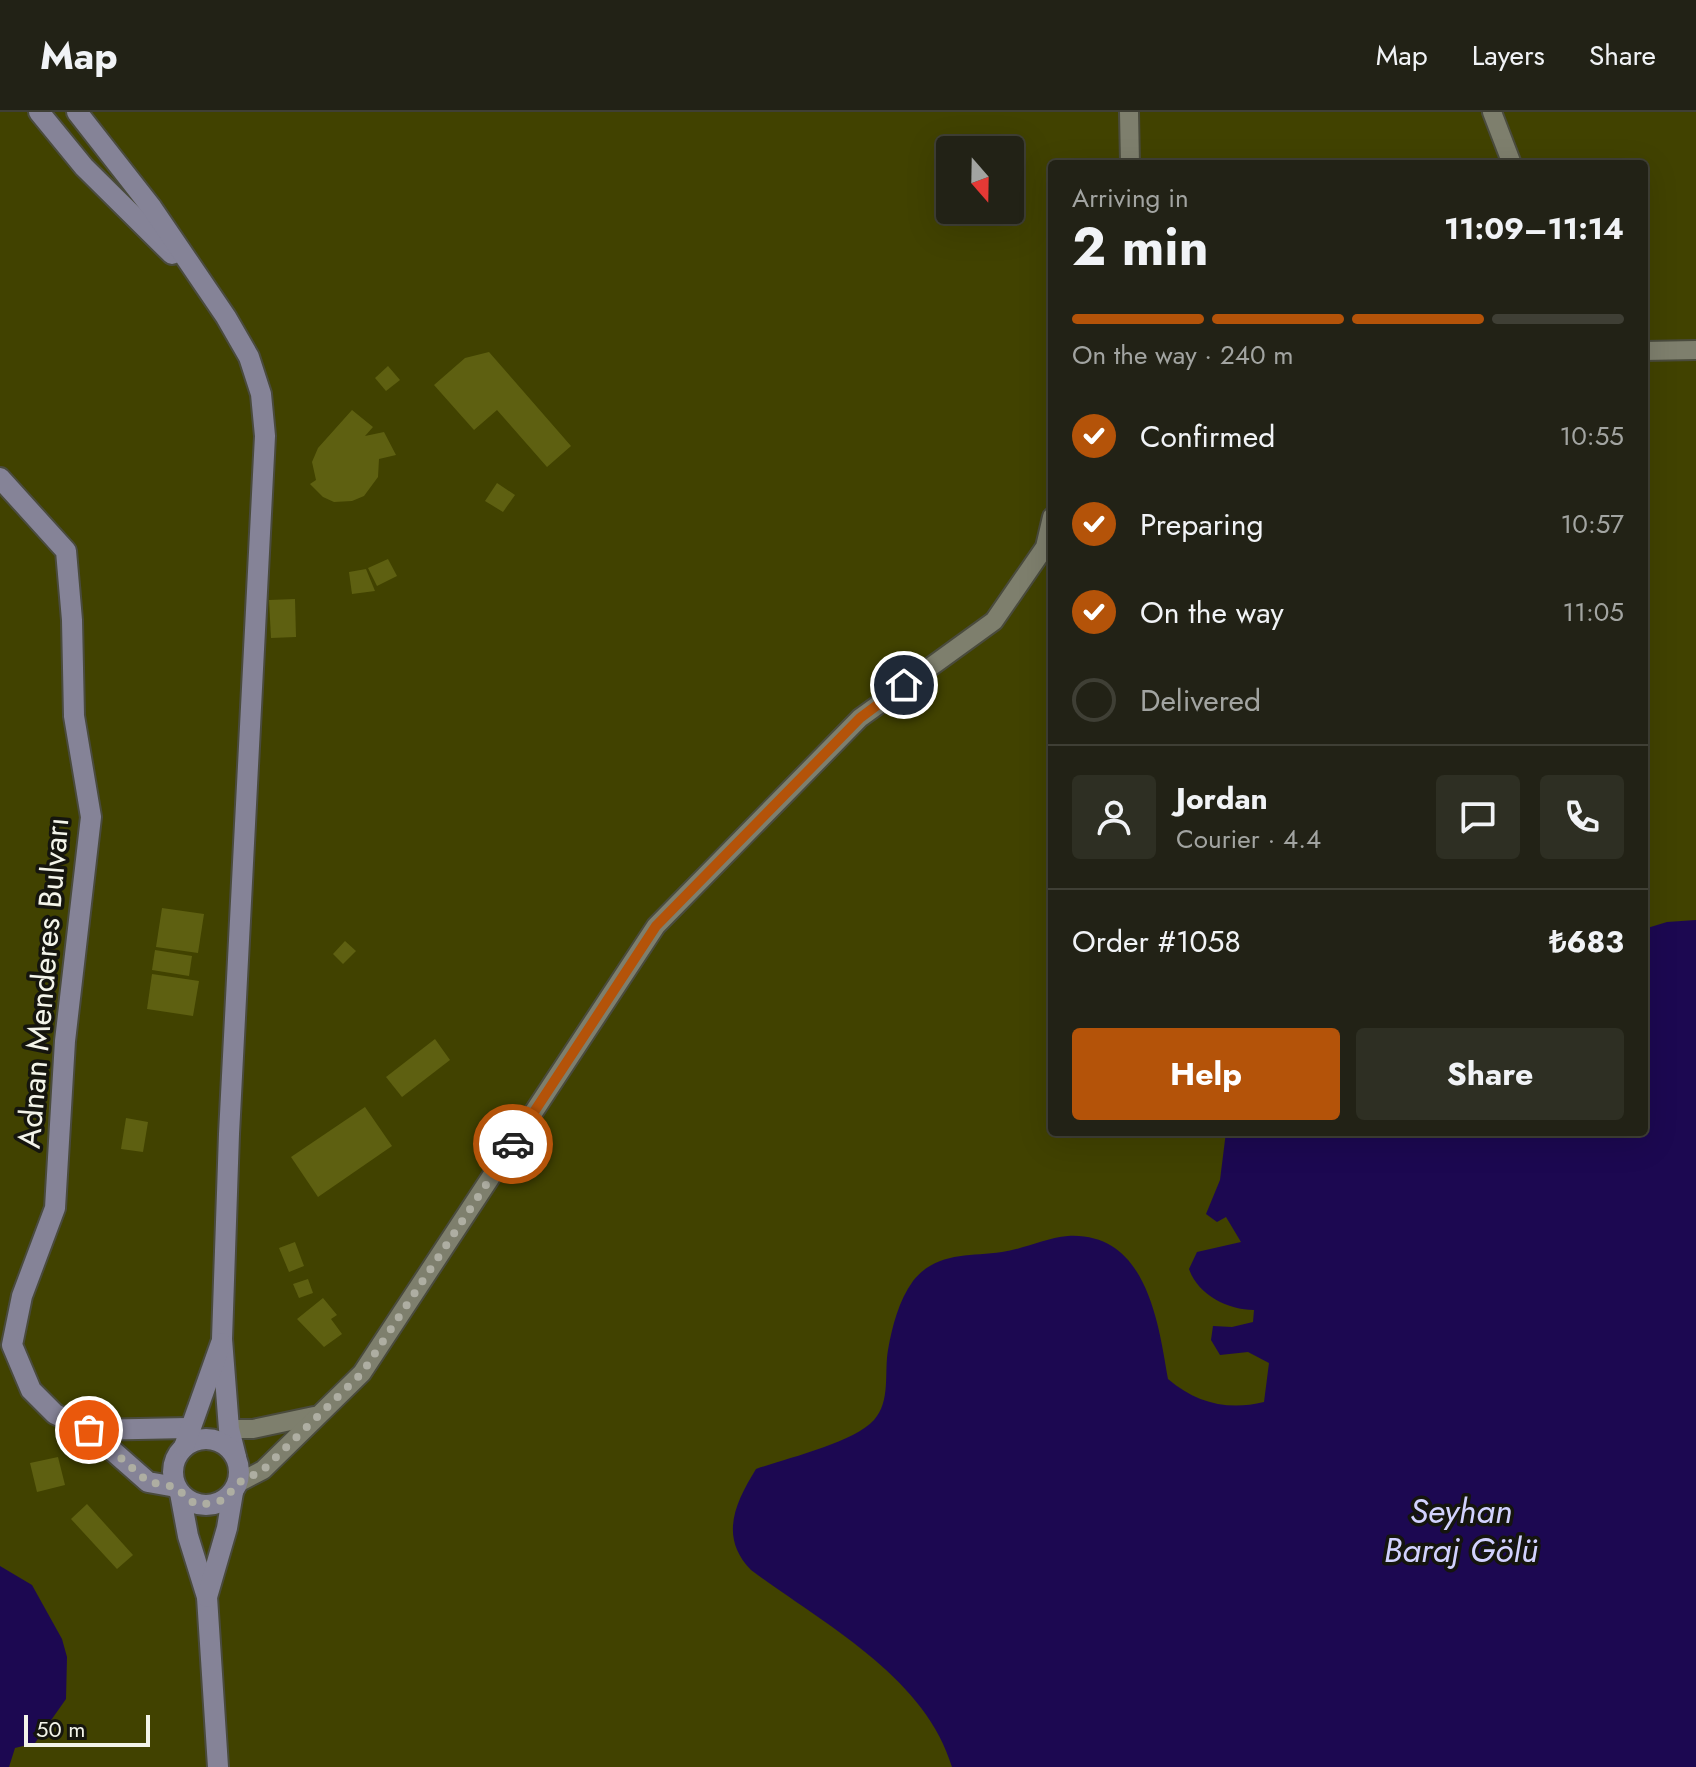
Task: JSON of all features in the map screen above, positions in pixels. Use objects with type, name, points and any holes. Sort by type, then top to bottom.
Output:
[{"type":"main road","points":[[39,112],[84,167],[199,279]]},
{"type":"main road","points":[[77,112],[152,208],[249,357],[261,394],[265,436],[230,1103],[222,1339],[229,1429],[236,1457],[235,1487],[207,1597]]},
{"type":"main road","name":"Adnan Menderes Bulvarı","points":[[0,478],[66,551],[72,620],[74,716],[91,817],[65,1041],[55,1208],[22,1296],[12,1345],[31,1390],[55,1414],[89,1430]]},
{"type":"main road","points":[[218,1767],[207,1597],[188,1536],[174,1465],[222,1339]]},
{"type":"main road","points":[[89,1430],[218,1441],[236,1457]]},
{"type":"main road","points":[[89,1430],[148,1482],[178,1490],[201,1505],[213,1504],[235,1487]]},
{"type":"street","points":[[1129,112],[1130,160]]},
{"type":"street","points":[[1492,112],[1510,160]]},
{"type":"street","points":[[1648,351],[1696,350]]},
{"type":"street","points":[[235,1487],[263,1470],[314,1416],[362,1373],[656,926],[860,718],[994,621],[1045,547],[1048,534]]},
{"type":"street","points":[[229,1429],[253,1429],[314,1416]]},
{"type":"shaded area","points":[[0,112],[1696,112],[1696,1767],[0,1767]]},
{"type":"water","name":"Seyhan Baraj Gölü","points":[[1696,920],[1696,1767],[952,1767],[939,1735],[919,1705],[895,1679],[839,1632],[751,1570],[741,1558],[735,1545],[734,1520],[742,1494],[756,1469],[836,1443],[874,1420],[885,1396],[888,1350],[900,1305],[908,1288],[922,1271],[943,1260],[1010,1251],[1068,1236],[1094,1239],[1115,1248],[1131,1264],[1144,1284],[1153,1307],[1168,1379],[1190,1394],[1213,1403],[1238,1406],[1264,1402],[1269,1363],[1248,1352],[1220,1355],[1211,1340],[1213,1326],[1232,1327],[1253,1322],[1254,1310],[1234,1307],[1215,1299],[1199,1286],[1189,1269],[1197,1252],[1241,1242],[1226,1217],[1217,1222],[1206,1214],[1220,1180],[1226,1136],[1648,1136],[1648,928],[1667,922]]},
{"type":"water","points":[[0,1566],[32,1585],[62,1639],[67,1657],[66,1699],[35,1743],[15,1748],[9,1767],[0,1767]]},
{"type":"building","points":[[489,352],[571,446],[547,467],[497,410],[474,430],[434,385],[465,358]]},
{"type":"building","points":[[388,366],[400,380],[386,391],[375,378]]},
{"type":"building","points":[[352,410],[373,427],[365,436],[384,432],[396,455],[379,459],[378,477],[364,496],[352,501],[334,502],[323,497],[310,484],[316,480],[312,462],[318,448]]},
{"type":"building","points":[[497,483],[515,495],[503,512],[485,501]]},
{"type":"building","points":[[388,559],[397,576],[377,586],[368,568]]},
{"type":"building","points":[[366,569],[375,591],[352,594],[349,572]]},
{"type":"building","points":[[295,599],[296,637],[271,638],[269,600]]},
{"type":"building","points":[[162,908],[204,914],[198,953],[156,947]]},
{"type":"building","points":[[345,941],[356,951],[343,964],[333,954]]},
{"type":"building","points":[[155,950],[192,956],[189,976],[152,970]]},
{"type":"building","points":[[152,974],[199,981],[193,1016],[147,1009]]},
{"type":"building","points":[[435,1039],[450,1060],[402,1097],[386,1077]]},
{"type":"building","points":[[365,1107],[392,1146],[318,1197],[291,1157]]},
{"type":"building","points":[[126,1118],[148,1122],[143,1152],[121,1149]]},
{"type":"building","points":[[295,1242],[304,1266],[289,1272],[279,1248]]},
{"type":"building","points":[[308,1279],[313,1293],[299,1298],[293,1284]]},
{"type":"building","points":[[323,1298],[337,1315],[331,1319],[342,1334],[324,1347],[297,1319]]},
{"type":"building","points":[[58,1457],[65,1485],[37,1492],[30,1463]]},
{"type":"building","points":[[87,1504],[133,1555],[117,1569],[71,1519]]},
{"type":"way so far","points":[[89,1430],[148,1482],[176,1487],[190,1501],[201,1505],[224,1500],[238,1483],[263,1470],[314,1416],[362,1373],[513,1144]]},
{"type":"route","points":[[513,1144],[656,926],[860,718],[904,685]]}]
